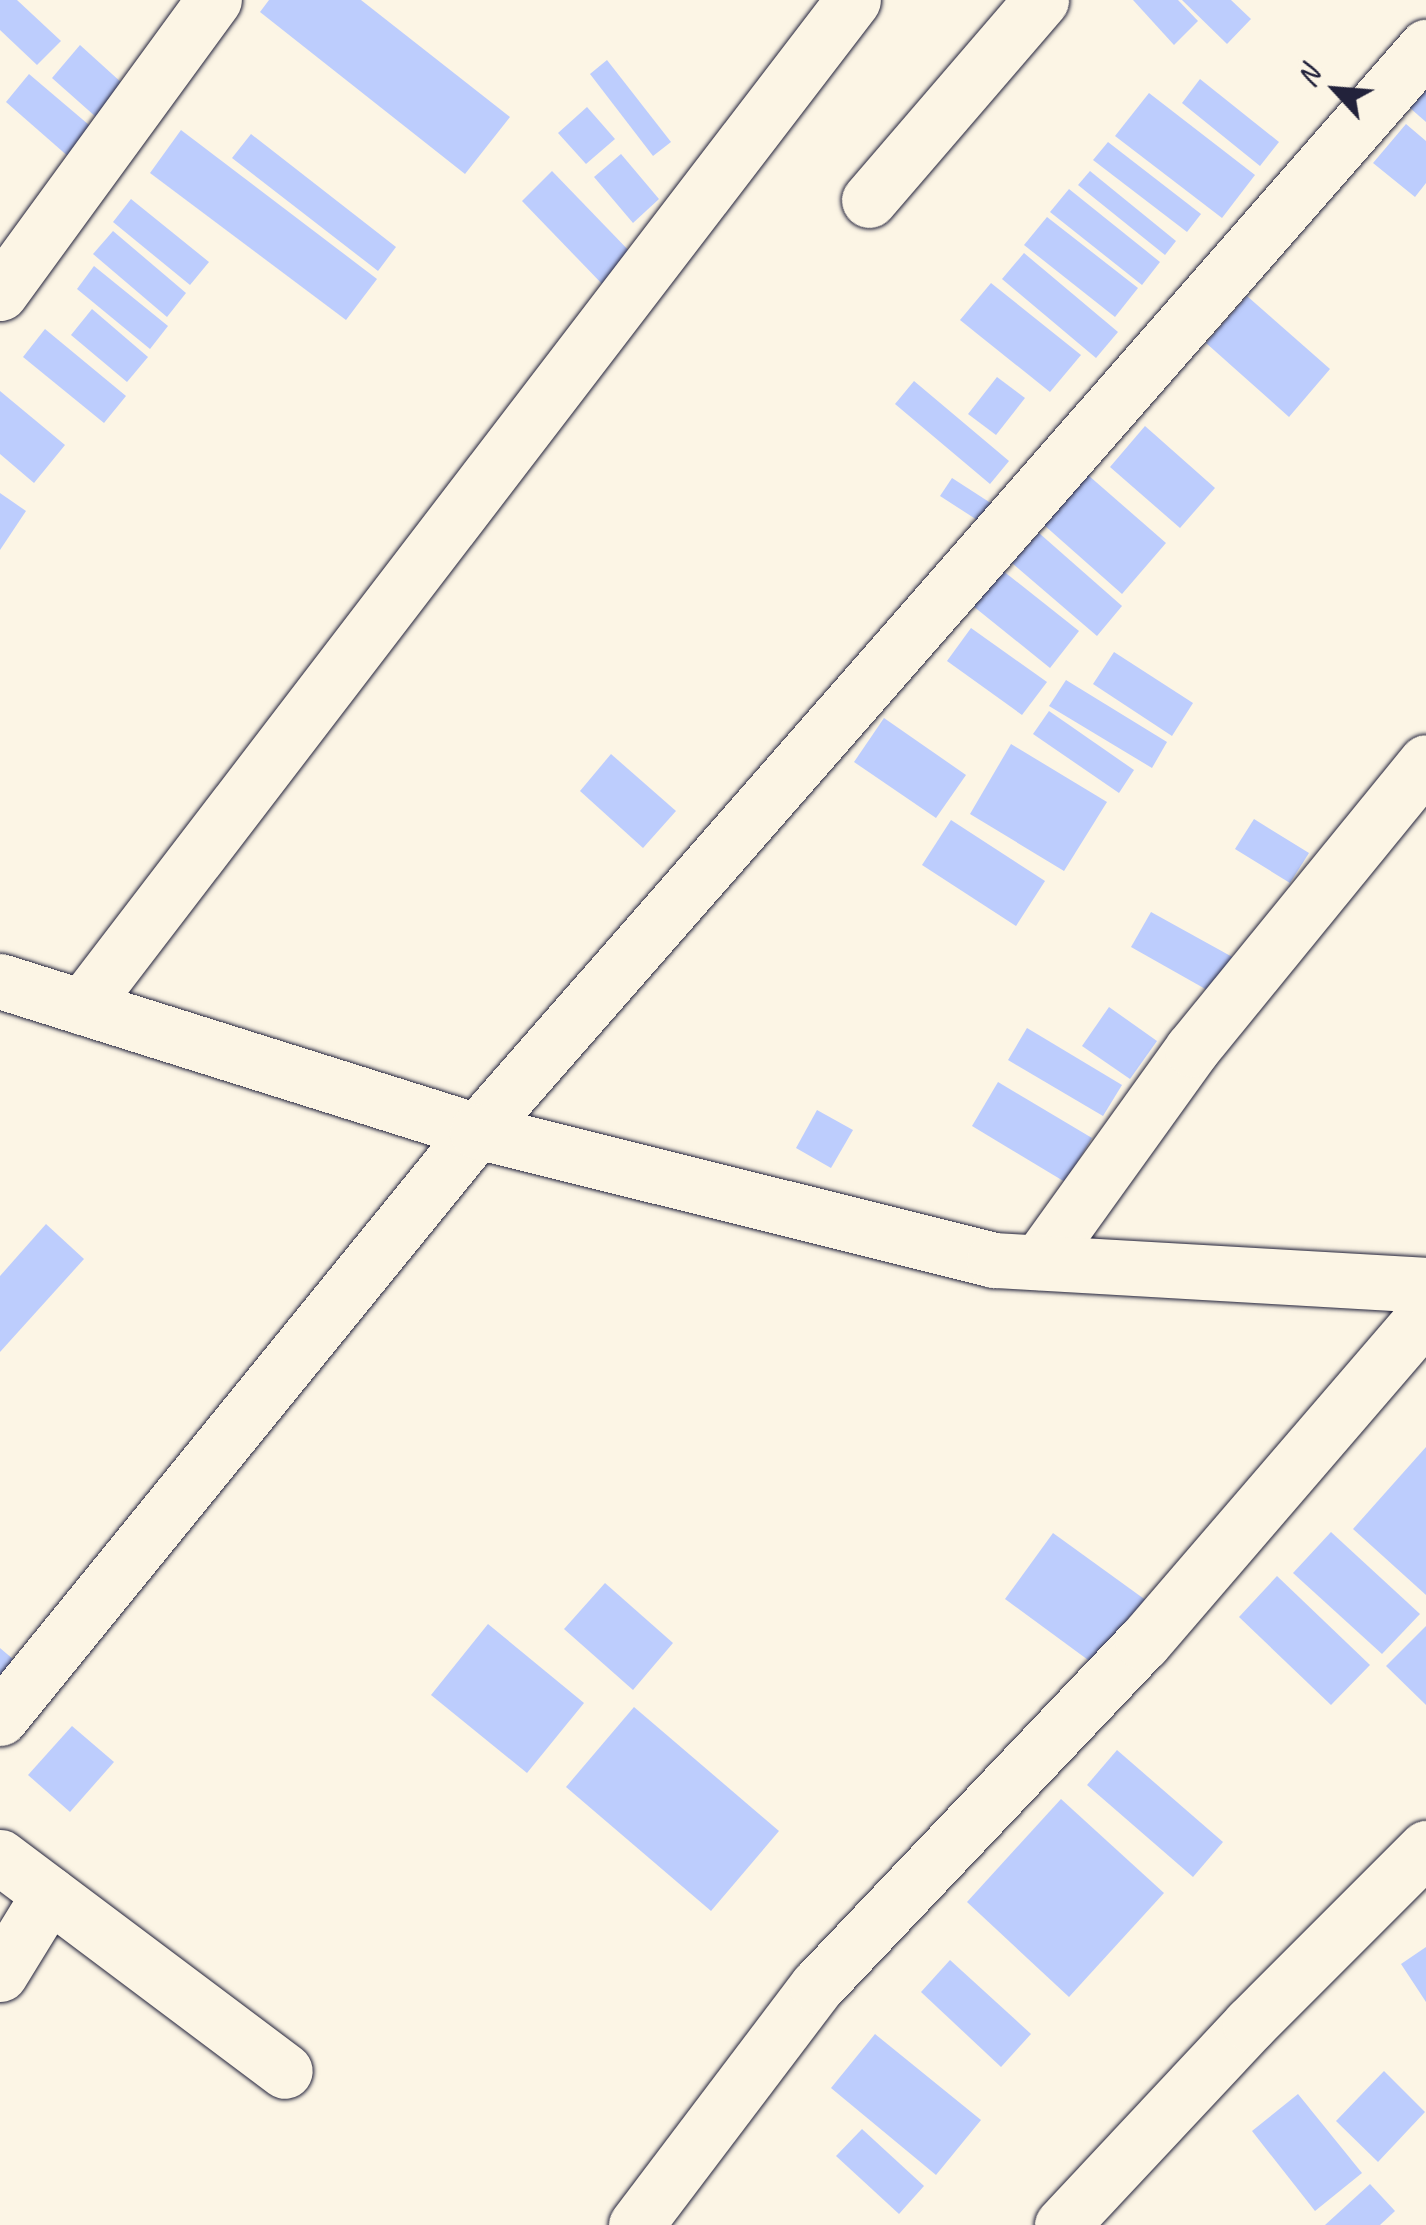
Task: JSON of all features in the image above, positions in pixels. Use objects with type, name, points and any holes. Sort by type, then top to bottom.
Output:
[{"type":"street","points":[[0,293],[214,0]]},
{"type":"street","points":[[82,1008],[853,0]]},
{"type":"street","points":[[869,200],[1041,0]]},
{"type":"street","points":[[0,1718],[477,1131],[1426,47]]},
{"type":"street","points":[[1039,1262],[1192,1049],[1426,762]]},
{"type":"street","points":[[0,982],[477,1131],[994,1260],[1426,1285]]},
{"type":"street","points":[[636,2225],[817,1986],[1143,1643],[1426,1314]]},
{"type":"street","points":[[1062,2225],[1250,2024],[1426,1848]]},
{"type":"street","points":[[0,1857],[285,2071]]},
{"type":"street","points":[[0,1974],[49,1894]]},
{"type":"building","points":[[0,0],[17,0],[61,41],[37,65],[0,30]]},
{"type":"building","points":[[269,0],[361,0],[510,117],[465,174],[260,12]]},
{"type":"building","points":[[1133,0],[1178,0],[1198,21],[1174,45]]},
{"type":"building","points":[[1182,0],[1231,0],[1251,19],[1227,44]]},
{"type":"building","points":[[80,45],[133,93],[105,125],[52,78]]},
{"type":"building","points":[[607,60],[671,142],[653,156],[590,74]]},
{"type":"building","points":[[29,74],[102,136],[78,165],[6,102]]},
{"type":"building","points":[[1200,79],[1279,142],[1260,166],[1182,103]]},
{"type":"building","points":[[1426,90],[1426,122],[1410,108]]},
{"type":"building","points":[[1149,93],[1255,175],[1222,218],[1115,136]]},
{"type":"building","points":[[587,107],[615,139],[586,164],[558,133]]},
{"type":"building","points":[[1406,124],[1426,141],[1426,183],[1415,197],[1373,163]]},
{"type":"building","points":[[181,130],[377,279],[346,320],[150,173]]},
{"type":"building","points":[[251,134],[396,247],[378,271],[232,158]]},
{"type":"building","points":[[1108,142],[1201,214],[1187,232],[1093,160]]},
{"type":"building","points":[[621,154],[659,199],[633,223],[594,177]]},
{"type":"building","points":[[552,171],[635,257],[605,287],[522,201]]},
{"type":"building","points":[[1090,171],[1176,241],[1165,255],[1078,185]]},
{"type":"building","points":[[1069,189],[1160,262],[1142,285],[1050,212]]},
{"type":"building","points":[[131,199],[209,262],[190,285],[113,222]]},
{"type":"building","points":[[1047,217],[1138,288],[1115,317],[1024,245]]},
{"type":"building","points":[[113,231],[186,293],[167,317],[93,254]]},
{"type":"building","points":[[1024,253],[1118,332],[1096,358],[1002,279]]},
{"type":"building","points":[[94,266],[168,326],[150,349],[77,289]]},
{"type":"building","points":[[991,283],[1081,355],[1050,392],[960,320]]},
{"type":"building","points":[[1247,296],[1330,369],[1289,417],[1206,343]]},
{"type":"building","points":[[92,309],[148,357],[127,382],[71,335]]},
{"type":"building","points":[[45,329],[126,396],[104,423],[23,357]]},
{"type":"building","points":[[997,377],[1025,398],[996,435],[968,414]]},
{"type":"building","points":[[914,381],[1009,461],[990,484],[895,404]]},
{"type":"building","points":[[0,391],[65,445],[34,483],[0,454]]},
{"type":"building","points":[[1145,426],[1215,488],[1180,528],[1110,467]]},
{"type":"building","points":[[1088,475],[1166,543],[1122,594],[1044,525]]},
{"type":"building","points":[[952,478],[1000,509],[988,527],[940,496]]},
{"type":"building","points":[[0,493],[26,511],[0,550]]},
{"type":"building","points":[[1039,533],[1122,606],[1097,636],[1012,563]]},
{"type":"building","points":[[1002,570],[1079,631],[1050,668],[973,606]]},
{"type":"building","points":[[971,628],[1047,682],[1022,715],[947,661]]},
{"type":"building","points":[[1114,652],[1193,703],[1172,736],[1093,684]]},
{"type":"building","points":[[1066,680],[1167,742],[1152,768],[1049,706]]},
{"type":"building","points":[[1049,711],[1134,770],[1119,793],[1033,734]]},
{"type":"building","points":[[884,718],[966,775],[936,818],[854,762]]},
{"type":"building","points":[[1011,744],[1107,802],[1064,871],[970,814]]},
{"type":"building","points":[[611,754],[676,811],[643,848],[580,791]]},
{"type":"building","points":[[1254,819],[1309,853],[1290,883],[1235,849]]},
{"type":"building","points":[[951,820],[1045,881],[1016,926],[922,865]]},
{"type":"building","points":[[1151,912],[1236,959],[1216,995],[1131,947]]},
{"type":"building","points":[[1109,1007],[1157,1041],[1130,1079],[1082,1046]]},
{"type":"building","points":[[1027,1028],[1122,1085],[1103,1116],[1008,1060]]},
{"type":"building","points":[[998,1082],[1092,1138],[1065,1182],[972,1126]]},
{"type":"building","points":[[817,1110],[853,1130],[831,1168],[796,1148]]},
{"type":"building","points":[[46,1224],[84,1259],[0,1352],[0,1276]]},
{"type":"building","points":[[1426,1447],[1426,1595],[1353,1529]]},
{"type":"building","points":[[1331,1532],[1420,1614],[1382,1654],[1293,1573]]},
{"type":"building","points":[[1053,1533],[1147,1601],[1099,1668],[1005,1599]]},
{"type":"building","points":[[1277,1576],[1370,1665],[1331,1705],[1239,1617]]},
{"type":"building","points":[[605,1583],[673,1643],[633,1690],[564,1629]]},
{"type":"building","points":[[488,1624],[584,1703],[527,1773],[431,1695]]},
{"type":"building","points":[[1426,1626],[1426,1705],[1386,1666]]},
{"type":"building","points":[[0,1648],[20,1665],[0,1690]]},
{"type":"building","points":[[634,1707],[779,1831],[711,1911],[566,1787]]},
{"type":"building","points":[[72,1726],[114,1762],[70,1812],[28,1775]]},
{"type":"building","points":[[1117,1750],[1223,1842],[1193,1877],[1087,1785]]},
{"type":"building","points":[[1061,1799],[1164,1893],[1069,1997],[967,1902]]},
{"type":"building","points":[[1426,1947],[1426,2002],[1401,1964]]},
{"type":"building","points":[[950,1960],[1031,2034],[1001,2067],[921,1992]]},
{"type":"building","points":[[875,2034],[981,2120],[936,2175],[831,2088]]},
{"type":"building","points":[[1384,2071],[1425,2112],[1378,2162],[1336,2121]]},
{"type":"building","points":[[1298,2094],[1362,2173],[1315,2211],[1252,2131]]},
{"type":"building","points":[[862,2129],[924,2186],[899,2214],[836,2156]]},
{"type":"building","points":[[1370,2184],[1395,2211],[1380,2225],[1325,2225]]}]
